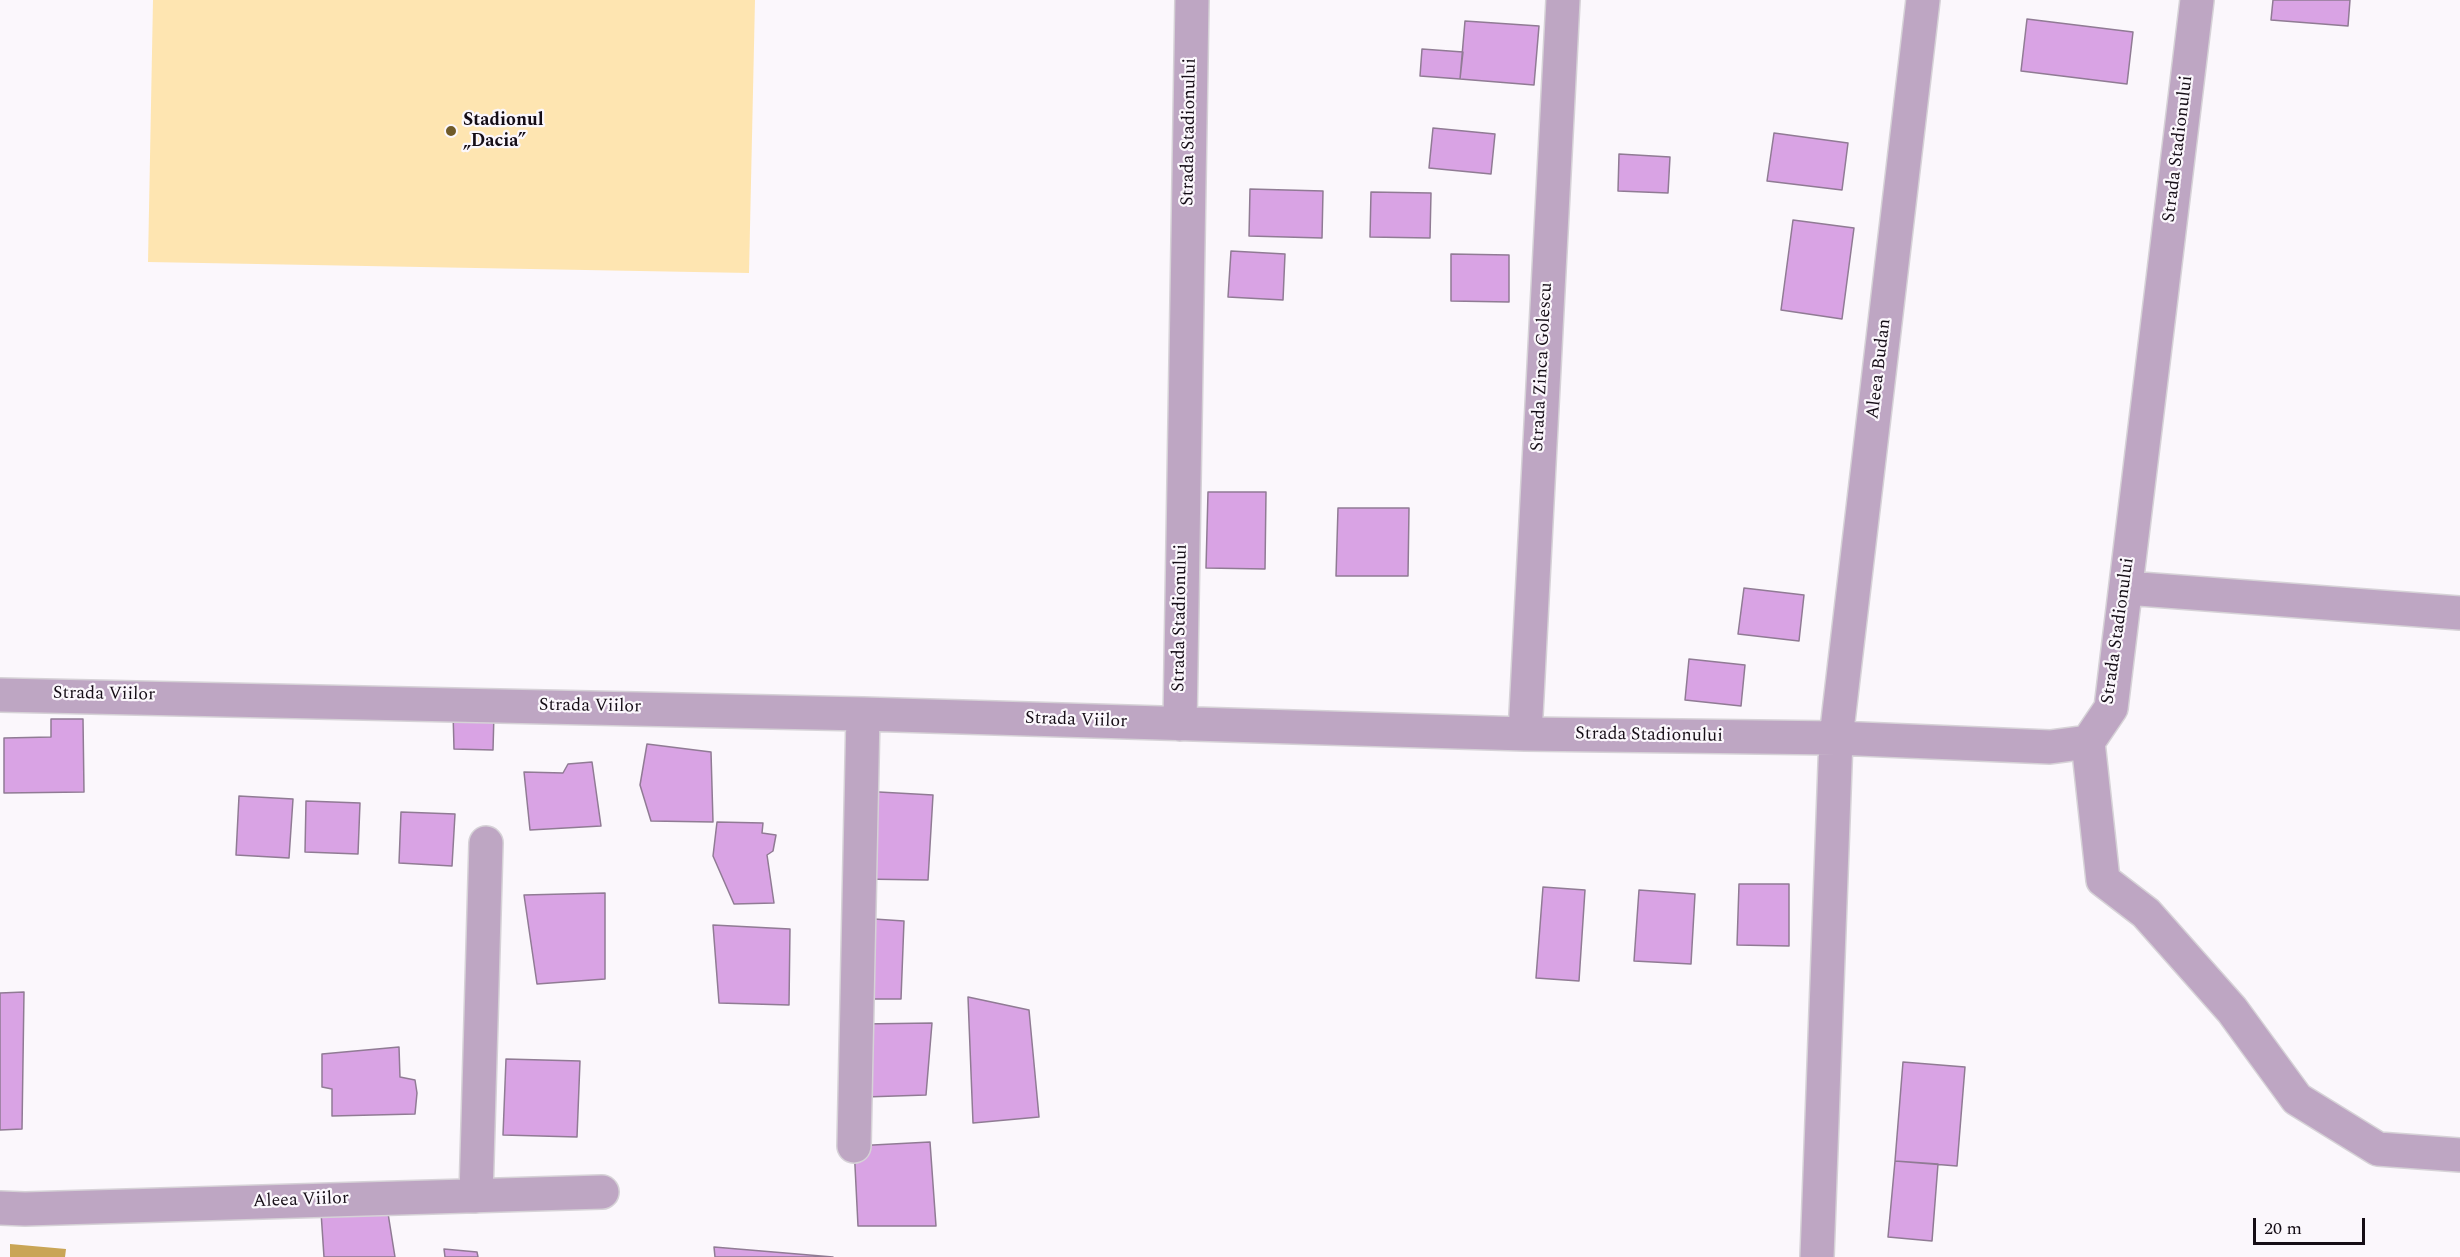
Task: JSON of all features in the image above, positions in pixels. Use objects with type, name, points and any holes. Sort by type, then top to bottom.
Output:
[{"type":"street","name":"Strada Stadionului","points":[[1192,0],[1180,724],[1525,734],[1836,738],[2050,747],[2088,742],[2111,708],[2197,0]]},
{"type":"street","name":"Strada Zinca Golescu","points":[[1525,734],[1563,0]]},
{"type":"street","name":"Aleea Budan","points":[[1817,1257],[1836,738],[1923,0]]},
{"type":"street","points":[[2126,588],[2460,613]]},
{"type":"street","name":"Strada Viilor","points":[[0,695],[39,693],[1180,724]]},
{"type":"street","points":[[854,1146],[863,714]]},
{"type":"street","points":[[2088,742],[2103,880],[2146,913],[2232,1010],[2297,1099],[2378,1149],[2460,1155]]},
{"type":"street","points":[[476,1196],[486,843]]},
{"type":"street","name":"Aleea Viilor","points":[[0,1208],[602,1192]]},
{"type":"shaded area","name":"Stadionul „Dacia”","points":[[153,0],[755,0],[749,273],[148,262]]},
{"type":"shaded area","points":[[10,1244],[66,1249],[65,1257],[10,1257]]},
{"type":"building","points":[[2273,0],[2350,0],[2348,26],[2271,20]]},
{"type":"building","points":[[2027,19],[2133,32],[2127,84],[2021,71]]},
{"type":"building","points":[[1465,21],[1539,26],[1534,85],[1460,79]]},
{"type":"building","points":[[1422,49],[1463,52],[1460,79],[1420,76]]},
{"type":"building","points":[[1433,128],[1495,134],[1491,174],[1429,168]]},
{"type":"building","points":[[1774,133],[1848,143],[1842,190],[1767,181]]},
{"type":"building","points":[[1619,154],[1670,157],[1668,193],[1618,191]]},
{"type":"building","points":[[1250,189],[1323,191],[1322,238],[1249,236]]},
{"type":"building","points":[[1371,192],[1431,193],[1430,238],[1370,237]]},
{"type":"building","points":[[1793,220],[1854,228],[1842,319],[1781,310]]},
{"type":"building","points":[[1231,251],[1285,254],[1283,300],[1228,297]]},
{"type":"building","points":[[1451,254],[1509,255],[1509,302],[1451,301]]},
{"type":"building","points":[[1208,492],[1266,492],[1265,569],[1206,568]]},
{"type":"building","points":[[1338,508],[1409,508],[1408,576],[1336,576]]},
{"type":"building","points":[[1744,588],[1804,595],[1799,641],[1738,634]]},
{"type":"building","points":[[1689,659],[1745,665],[1741,706],[1685,700]]},
{"type":"building","points":[[453,711],[494,713],[493,750],[454,749]]},
{"type":"building","points":[[51,719],[83,719],[84,792],[4,793],[4,738],[51,737]]},
{"type":"building","points":[[647,744],[711,752],[713,822],[651,821],[640,785]]},
{"type":"building","points":[[592,762],[601,826],[530,830],[524,772],[563,773],[568,764]]},
{"type":"building","points":[[861,791],[933,795],[928,880],[860,879]]},
{"type":"building","points":[[239,796],[293,799],[289,858],[236,855]]},
{"type":"building","points":[[306,801],[360,803],[358,854],[305,852]]},
{"type":"building","points":[[401,812],[455,814],[452,866],[399,863]]},
{"type":"building","points":[[717,822],[763,823],[762,833],[776,835],[773,851],[767,855],[774,903],[734,904],[713,856]]},
{"type":"building","points":[[1739,884],[1789,884],[1789,946],[1737,945]]},
{"type":"building","points":[[1543,887],[1585,890],[1579,981],[1536,978]]},
{"type":"building","points":[[1639,890],[1695,894],[1691,964],[1634,961]]},
{"type":"building","points":[[605,893],[605,979],[537,984],[524,895]]},
{"type":"building","points":[[859,918],[904,921],[901,999],[863,999]]},
{"type":"building","points":[[713,925],[790,929],[789,1005],[719,1003]]},
{"type":"building","points":[[24,992],[22,1129],[0,1130],[0,993]]},
{"type":"building","points":[[968,997],[1029,1010],[1039,1117],[973,1123]]},
{"type":"building","points":[[932,1023],[926,1095],[865,1097],[862,1024]]},
{"type":"building","points":[[399,1047],[400,1077],[415,1080],[417,1093],[415,1114],[332,1116],[332,1089],[322,1087],[322,1054]]},
{"type":"building","points":[[506,1059],[580,1061],[577,1137],[503,1135]]},
{"type":"building","points":[[1903,1062],[1965,1067],[1957,1166],[1895,1161]]},
{"type":"building","points":[[930,1142],[936,1226],[858,1226],[854,1146]]},
{"type":"building","points":[[1895,1161],[1938,1164],[1932,1241],[1888,1237]]},
{"type":"building","points":[[387,1207],[395,1257],[324,1257],[321,1212]]},
{"type":"building","points":[[714,1247],[833,1257],[715,1257]]},
{"type":"building","points":[[444,1249],[477,1252],[478,1257],[445,1257]]},
{"type":"place","name":"Stadionul „Dacia”","points":[[451,131]]}]
